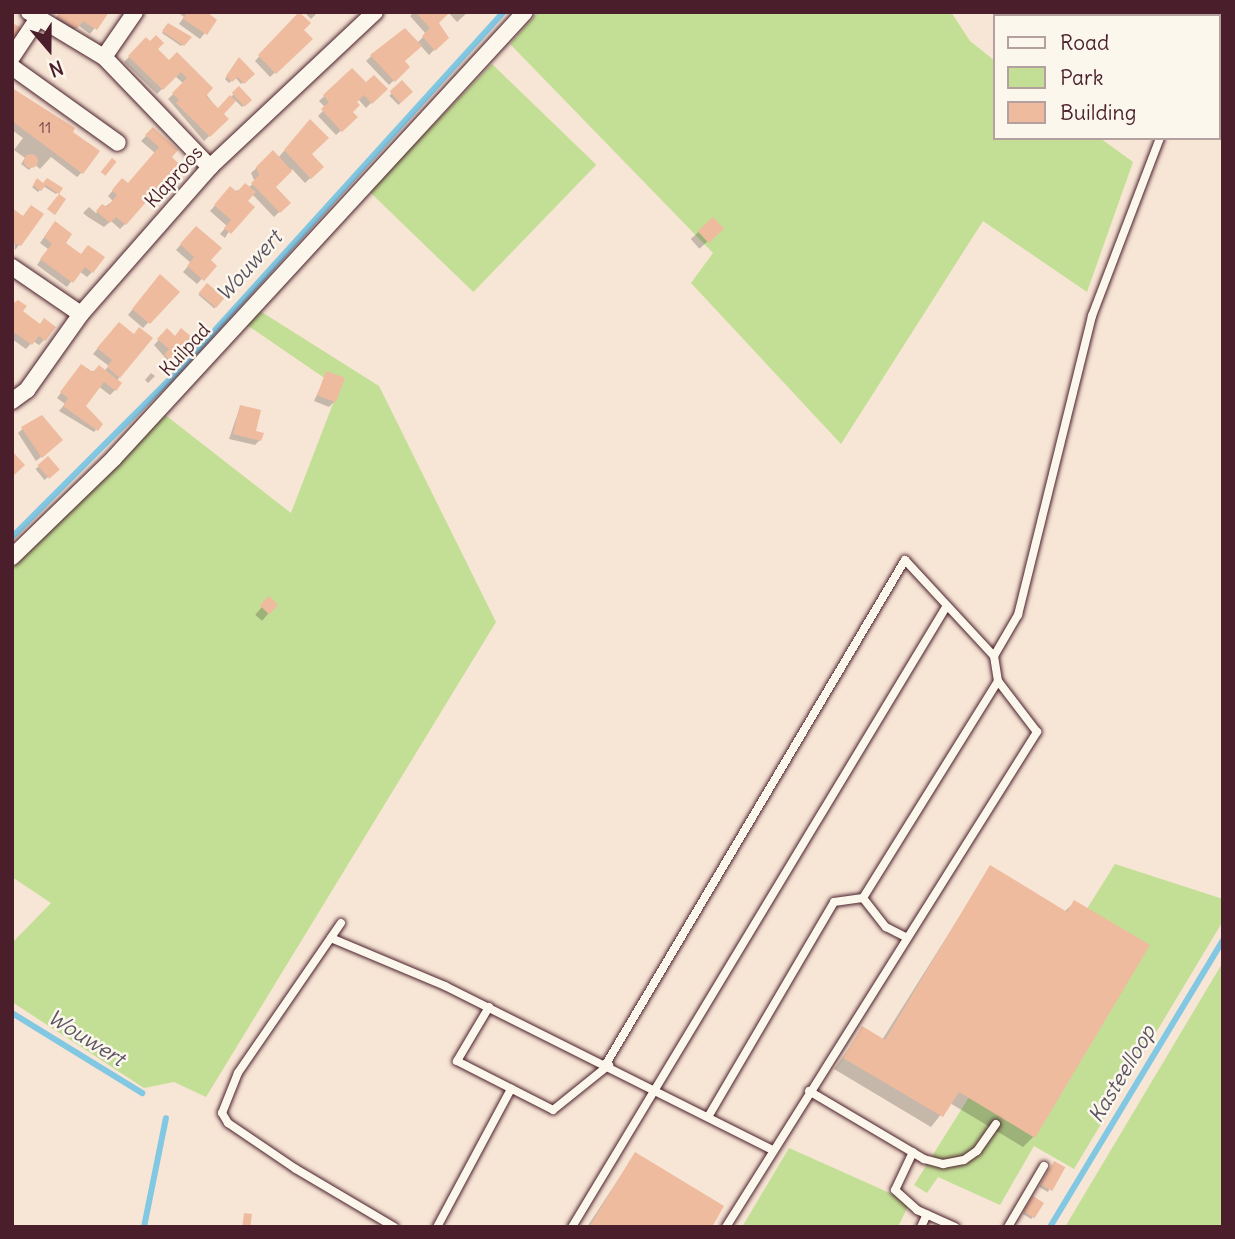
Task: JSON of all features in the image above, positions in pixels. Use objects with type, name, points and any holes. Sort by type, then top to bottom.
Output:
[{"type":"street","points":[[104,57],[135,12]]},
{"type":"street","name":"Klaproos","points":[[12,401],[27,390],[82,314],[210,167],[374,12]]},
{"type":"street","name":"Kuilpad","points":[[12,558],[114,458],[525,12]]},
{"type":"street","points":[[12,57],[34,15],[104,57],[210,167]]},
{"type":"street","points":[[12,68],[118,144]]},
{"type":"street","points":[[12,267],[82,314]]},
{"type":"lane","points":[[994,656],[1018,615],[1093,316],[1159,140]]},
{"type":"lane","points":[[489,1007],[457,1061],[553,1110],[607,1064],[905,561],[994,656],[998,681],[1037,732],[726,1227]]},
{"type":"lane","points":[[572,1227],[946,607]]},
{"type":"lane","points":[[863,898],[998,681]]},
{"type":"lane","points":[[708,1117],[834,901],[863,898]]},
{"type":"lane","points":[[863,898],[886,927],[906,937]]},
{"type":"lane","points":[[341,923],[238,1073],[222,1113],[228,1123],[296,1169],[394,1227]]},
{"type":"lane","points":[[331,938],[489,1007],[607,1064],[772,1150]]},
{"type":"lane","points":[[437,1227],[511,1088]]},
{"type":"lane","points":[[809,1091],[913,1152],[943,1164],[964,1160],[977,1151],[996,1125]]},
{"type":"lane","points":[[913,1152],[895,1190],[927,1214],[955,1227]]},
{"type":"lane","points":[[1008,1227],[1044,1166]]},
{"type":"lane","points":[[921,1227],[927,1214]]},
{"type":"green space","points":[[538,12],[951,12],[970,41],[993,59],[993,140],[1103,140],[1133,162],[1087,292],[983,221],[841,444],[691,283],[713,253],[510,44]]},
{"type":"green space","points":[[492,64],[596,165],[473,292],[369,191]]},
{"type":"green space","points":[[260,311],[379,386],[496,622],[206,1097],[174,1082],[144,1088],[12,1002],[12,943],[51,903],[12,877],[12,569],[164,414],[291,513],[339,388],[247,325]]},
{"type":"green space","points":[[1115,864],[1223,899],[1223,921],[1074,1169],[1034,1146],[1000,1205],[938,1177],[927,1193],[914,1185]]},
{"type":"green space","points":[[1223,962],[1223,1227],[1065,1227]]},
{"type":"green space","points":[[789,1148],[910,1202],[898,1227],[742,1227]]},
{"type":"building","points":[[60,12],[109,12],[97,30],[83,21],[77,29],[57,17]]},
{"type":"building","points":[[187,12],[207,12],[217,20],[207,35],[183,19]]},
{"type":"building","points":[[299,12],[311,23],[304,30],[313,39],[276,74],[258,55]]},
{"type":"building","points":[[415,12],[450,12],[439,23],[449,38],[435,51],[422,36],[430,28]]},
{"type":"building","points":[[168,23],[192,37],[184,46],[162,31]]},
{"type":"building","points":[[15,24],[22,29],[12,45],[12,28]]},
{"type":"building","points":[[405,28],[422,46],[405,61],[410,67],[395,82],[370,55]]},
{"type":"building","points":[[156,35],[164,43],[158,49],[169,60],[177,52],[213,88],[206,96],[218,108],[230,95],[236,101],[224,114],[229,119],[210,137],[176,103],[179,100],[172,93],[187,78],[181,72],[163,90],[128,56],[146,37],[150,41]]},
{"type":"building","points":[[239,57],[255,74],[244,84],[238,77],[232,82],[226,76]]},
{"type":"building","points":[[352,68],[366,82],[374,75],[388,89],[372,104],[364,95],[353,112],[358,117],[342,132],[321,109],[329,102],[323,95]]},
{"type":"building","points":[[402,80],[413,92],[400,103],[390,92]]},
{"type":"building","points":[[239,86],[252,100],[245,107],[232,93]]},
{"type":"building","points":[[12,88],[75,128],[73,132],[100,151],[83,174],[12,121]]},
{"type":"building","points":[[310,119],[329,138],[312,154],[324,167],[311,179],[284,150]]},
{"type":"building","points":[[153,127],[178,150],[172,157],[179,164],[126,225],[116,217],[110,223],[96,211],[102,204],[107,207],[117,195],[112,190],[122,178],[128,183],[159,147],[145,135]]},
{"type":"building","points":[[273,150],[292,171],[276,187],[291,203],[280,213],[251,183],[259,175],[256,167]]},
{"type":"building","points":[[28,154],[34,154],[38,161],[34,168],[28,168],[24,164],[24,158]]},
{"type":"building","points":[[112,158],[117,162],[105,176],[101,172]]},
{"type":"building","points":[[37,178],[43,183],[47,178],[63,188],[59,194],[46,185],[41,191],[33,185]]},
{"type":"building","points":[[245,183],[256,192],[248,201],[255,207],[231,234],[224,228],[231,220],[214,205],[230,186],[237,192]]},
{"type":"building","points":[[59,194],[66,199],[55,215],[47,209]]},
{"type":"building","points":[[31,205],[44,214],[21,246],[12,242],[12,208],[23,216]]},
{"type":"building","points":[[713,217],[724,229],[709,243],[698,231]]},
{"type":"building","points":[[55,221],[72,234],[66,243],[81,254],[88,245],[105,257],[93,273],[85,267],[73,283],[40,259],[52,244],[44,237]]},
{"type":"building","points":[[196,226],[222,248],[211,260],[217,266],[204,281],[187,266],[194,257],[180,244]]},
{"type":"building","points":[[160,274],[180,292],[150,324],[132,309]]},
{"type":"building","points":[[207,283],[225,298],[216,308],[199,293]]},
{"type":"building","points":[[18,300],[27,306],[23,311],[40,324],[44,318],[56,327],[45,341],[39,336],[32,345],[12,331],[12,304]]},
{"type":"building","points":[[119,322],[134,334],[139,327],[153,338],[120,378],[107,367],[112,360],[97,348]]},
{"type":"building","points":[[167,328],[175,336],[181,328],[193,338],[172,362],[164,355],[169,349],[157,339]]},
{"type":"building","points":[[81,364],[93,372],[99,365],[122,383],[116,391],[104,382],[86,406],[103,424],[98,431],[63,406],[68,398],[60,392]]},
{"type":"building","points":[[326,371],[345,378],[336,402],[317,395]]},
{"type":"building","points":[[240,405],[261,410],[256,431],[264,433],[261,441],[233,434]]},
{"type":"building","points":[[42,415],[63,440],[42,458],[21,427]]},
{"type":"building","points":[[12,451],[25,465],[12,477]]},
{"type":"building","points":[[48,456],[60,470],[49,479],[37,465]]},
{"type":"building","points":[[269,596],[278,605],[269,614],[260,605]]},
{"type":"building","points":[[990,865],[1067,912],[1074,900],[1150,945],[1035,1138],[959,1092],[943,1117],[843,1058],[862,1026],[885,1040]]},
{"type":"building","points":[[635,1152],[724,1206],[712,1227],[589,1227]]},
{"type":"building","points":[[1054,1161],[1065,1167],[1052,1191],[1041,1185]]},
{"type":"building","points":[[1033,1196],[1044,1203],[1034,1218],[1023,1211]]},
{"type":"building","points":[[244,1213],[252,1214],[250,1227],[242,1226]]},
{"type":"waterway","name":"Wouwert","points":[[12,537],[178,371],[503,12]]},
{"type":"waterway","name":"Kasteelloop","points":[[1050,1227],[1223,940]]},
{"type":"waterway","name":"Wouwert","points":[[12,1013],[142,1093]]},
{"type":"waterway","name":"Wouwert","points":[[144,1227],[166,1118]]}]
